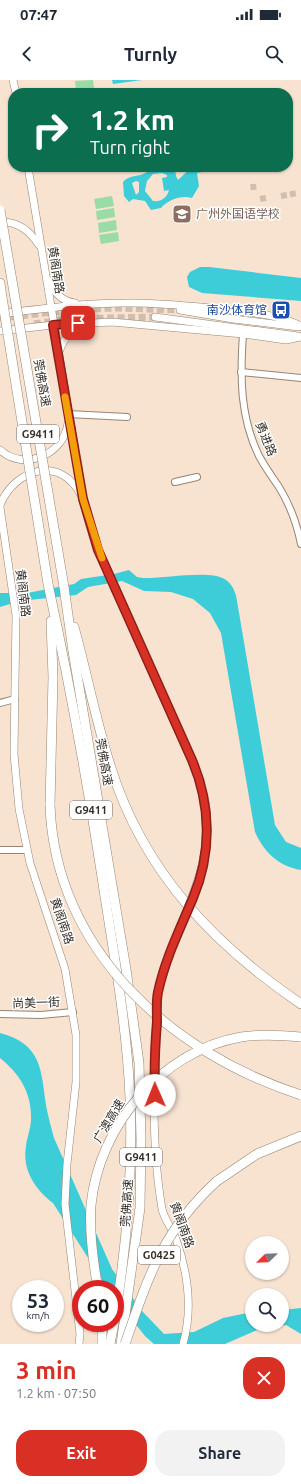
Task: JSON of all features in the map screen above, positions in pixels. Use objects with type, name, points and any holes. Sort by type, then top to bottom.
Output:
[{"type":"highway","name":"莞佛高速","points":[[0,210],[64,587],[77,651],[126,969],[138,1063],[141,1175],[137,1234],[121,1344]]},
{"type":"highway","name":"莞佛高速","points":[[0,282],[58,651],[94,824],[116,970],[128,1074],[130,1161],[129,1214],[120,1280]]},
{"type":"highway","points":[[58,651],[50,805],[54,844],[69,897],[86,932],[110,968],[153,1013],[198,1047],[236,1069],[278,1088],[301,1095]]},
{"type":"highway","points":[[77,651],[111,769],[134,826],[152,860],[176,892],[210,929],[245,961],[301,1004]]},
{"type":"highway","name":"广澳高速","points":[[97,1280],[91,1226],[94,1186],[98,1170],[110,1139],[122,1118],[150,1084],[164,1072],[209,1047],[240,1038],[256,1036],[301,1037]]},
{"type":"highway","name":"G0425","points":[[125,1344],[146,1283],[168,1237],[188,1209],[217,1181],[257,1154],[301,1136]]},
{"type":"highway","points":[[102,1332],[102,1344]]},
{"type":"highway","points":[[110,1344],[112,1332]]},
{"type":"main road","name":"黄阁南路","points":[[29,172],[50,308],[83,499],[98,550],[198,775],[206,806],[207,828],[204,859],[200,879],[175,941],[158,993],[154,1066],[156,1138],[163,1211],[175,1235],[183,1261],[188,1288],[188,1315],[183,1344]]},
{"type":"main road","points":[[0,222],[14,224],[24,228],[39,244],[42,255]]},
{"type":"main road","points":[[45,275],[53,290],[62,300],[85,305]]},
{"type":"main road","points":[[0,314],[124,302],[179,305],[286,318],[301,326]]},
{"type":"main road","points":[[180,310],[233,319],[301,326]]},
{"type":"main road","points":[[155,317],[301,337]]},
{"type":"main road","points":[[58,354],[62,342],[66,336],[90,322]]},
{"type":"main road","points":[[0,331],[90,322],[151,325],[243,334],[286,340],[301,337]]},
{"type":"main road","points":[[0,450],[12,457],[22,460],[43,456],[52,451],[62,439],[68,424],[68,414]]},
{"type":"main road","points":[[0,506],[9,487],[16,480],[25,474],[40,471],[55,472],[64,476],[72,482],[83,499]]},
{"type":"main road","name":"黄阁南路","points":[[0,506],[16,616],[14,754],[16,781],[27,850],[59,947],[73,1012],[76,1082],[65,1204],[80,1334],[79,1344]]},
{"type":"street","name":"勇进路","points":[[243,334],[241,394],[251,437],[259,457],[287,501],[300,529],[301,544]]},
{"type":"street","points":[[241,372],[301,378]]},
{"type":"street","points":[[68,414],[127,417]]},
{"type":"street","points":[[175,482],[197,477]]},
{"type":"street","points":[[0,702],[15,699]]},
{"type":"street","points":[[0,850],[27,850]]},
{"type":"street","name":"尚美一街","points":[[0,1014],[41,1015],[73,1012]]},
{"type":"green space","points":[[93,80],[94,88],[76,88],[75,81]]},
{"type":"green space","points":[[112,196],[114,206],[96,209],[94,199]]},
{"type":"green space","points":[[114,208],[115,217],[97,220],[96,211]]},
{"type":"green space","points":[[116,220],[117,230],[99,233],[98,223]]},
{"type":"green space","points":[[118,232],[119,241],[101,244],[99,235]]},
{"type":"water","points":[[112,80],[142,80],[113,84]]},
{"type":"water","points":[[176,172],[178,180],[187,172],[202,172],[197,173],[199,186],[192,198],[184,197],[175,199],[161,208],[151,210],[145,201],[133,199],[129,202],[124,196],[123,182],[130,177],[144,173]],"holes":[[[162,173],[167,175],[167,177],[162,178],[164,191],[169,190],[167,195],[159,201],[153,201],[145,191],[147,181],[153,174]],[[136,181],[139,182],[139,192],[136,195],[132,183]]]},
{"type":"water","points":[[200,267],[301,278],[301,301],[202,293],[189,287],[187,277],[190,272]]},
{"type":"water","points":[[129,570],[137,577],[143,578],[210,575],[226,580],[235,592],[275,825],[286,842],[301,848],[301,870],[285,865],[273,857],[267,852],[255,832],[221,633],[210,613],[193,599],[171,592],[144,591],[122,581],[88,587],[76,595],[20,601],[0,607],[0,593],[27,593],[74,584],[81,579]]},
{"type":"water","points":[[0,1033],[14,1038],[24,1044],[32,1051],[37,1060],[43,1081],[47,1109],[54,1138],[112,1269],[120,1280],[102,1280],[53,1203],[41,1192],[31,1178],[25,1155],[31,1122],[31,1110],[27,1092],[13,1070],[0,1058]]},
{"type":"water","points":[[124,1286],[142,1311],[164,1334],[194,1332],[223,1318],[245,1313],[245,1332],[252,1332],[225,1344],[154,1344],[145,1336],[124,1309]]},
{"type":"water","points":[[301,1308],[301,1334],[289,1327],[289,1309]]},
{"type":"tunnel","points":[[253,184],[254,192]]},
{"type":"tunnel","points":[[281,196],[298,193]]},
{"type":"tunnel","points":[[260,199],[266,198]]},
{"type":"tunnel","points":[[0,318],[81,309],[117,308],[180,310]]},
{"type":"tunnel","points":[[34,324],[68,319],[155,317]]},
{"type":"slow traffic","points":[[65,397],[83,499],[98,550],[102,558]]},
{"type":"place","name":"广州外国语学校","points":[[182,214]]},
{"type":"place","name":"南沙体育馆","points":[[281,310]]},
{"type":"route","points":[[78,323],[53,325],[83,499],[98,550],[192,760],[203,790],[206,806],[207,839],[200,879],[175,941],[158,993],[154,1066],[155,1095]]}]
